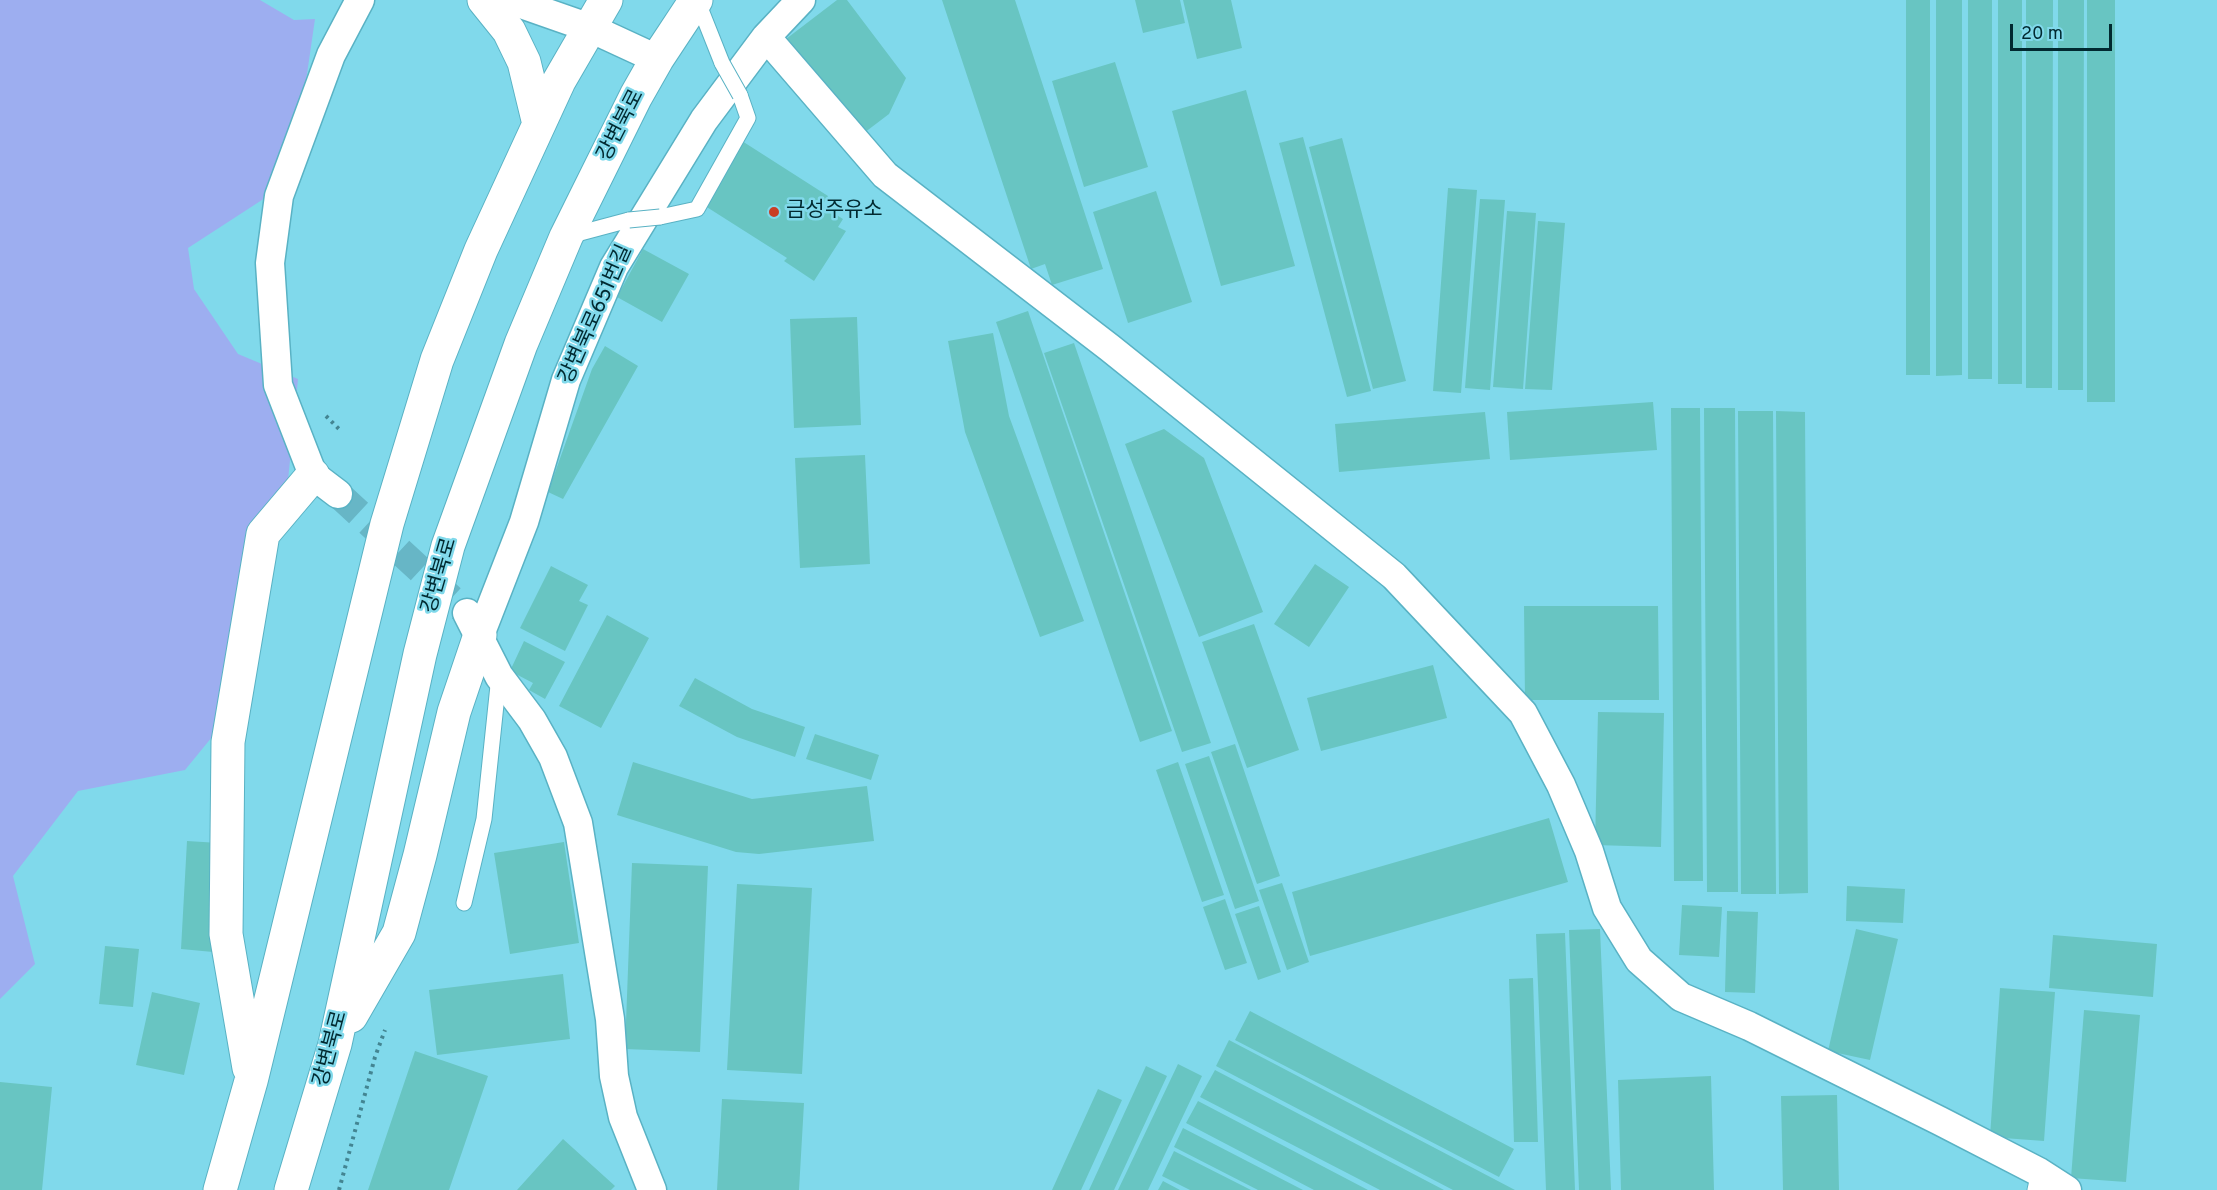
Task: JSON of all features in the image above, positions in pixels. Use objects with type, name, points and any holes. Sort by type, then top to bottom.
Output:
[{"type":"highway","points":[[484,0],[509,31],[524,62],[539,124]]},
{"type":"highway","points":[[220,1190],[251,1081],[387,524],[437,360],[481,250],[559,81],[606,0]]},
{"type":"highway","name":"강변북로","points":[[291,1190],[335,1044],[420,654],[448,546],[521,344],[566,237],[636,96],[657,59],[697,0]]},
{"type":"highway","points":[[251,1081],[226,934],[228,742],[263,534],[326,485]]},
{"type":"highway","points":[[335,1044],[399,933],[420,855],[474,624]]},
{"type":"street","points":[[326,485],[278,385],[270,262],[279,196],[331,55],[360,0]]},
{"type":"street","points":[[510,0],[590,28],[657,59]]},
{"type":"street","name":"강변북로651번길","points":[[474,624],[524,522],[566,380],[614,267],[704,120],[766,37],[801,0]]},
{"type":"street","points":[[766,37],[885,175],[1110,348],[1394,576],[1523,713],[1561,785],[1589,851],[1607,908],[1639,960],[1681,996],[1749,1026],[2037,1181],[2067,1190]]},
{"type":"street","points":[[474,624],[499,676],[532,720],[553,756],[578,823],[610,1019],[615,1076],[623,1117],[652,1190]]},
{"type":"lane","points":[[566,237],[629,220],[660,217],[697,209],[748,118],[740,95],[722,63],[697,0]]},
{"type":"lane","points":[[464,903],[484,819],[499,676]]},
{"type":"path","points":[[325,415],[340,430]]},
{"type":"shaded area","points":[[0,0],[260,0],[294,20],[315,19],[307,74],[282,187],[188,248],[194,289],[238,354],[298,379],[286,501],[244,698],[185,770],[78,791],[13,876],[35,964],[0,999]]},
{"type":"building","points":[[837,0],[847,0],[906,78],[889,114],[860,136],[786,39]]},
{"type":"building","points":[[942,0],[1015,0],[1103,269],[1052,285],[1045,264],[1031,269]]},
{"type":"building","points":[[1135,0],[1180,0],[1185,23],[1143,33]]},
{"type":"building","points":[[1183,0],[1231,0],[1242,48],[1197,59]]},
{"type":"building","points":[[1906,0],[1930,0],[1930,375],[1906,375]]},
{"type":"building","points":[[1936,0],[1962,0],[1962,375],[1936,376]]},
{"type":"building","points":[[1968,0],[1992,0],[1992,379],[1968,379]]},
{"type":"building","points":[[1998,0],[2022,0],[2022,384],[1998,384]]},
{"type":"building","points":[[2026,0],[2053,0],[2052,388],[2026,388]]},
{"type":"building","points":[[2058,0],[2084,0],[2083,390],[2058,390]]},
{"type":"building","points":[[2087,0],[2115,0],[2115,402],[2087,402]]},
{"type":"building","points":[[1115,62],[1148,167],[1084,187],[1052,81]]},
{"type":"building","points":[[1246,90],[1295,266],[1221,286],[1172,111]]},
{"type":"building","points":[[1303,137],[1371,391],[1347,397],[1279,143]]},
{"type":"building","points":[[1342,138],[1406,381],[1373,389],[1309,147]]},
{"type":"building","name":"금성주유소","points":[[742,141],[828,196],[822,206],[843,219],[838,227],[846,231],[814,281],[784,261],[787,258],[702,204]]},
{"type":"building","points":[[1448,188],[1477,190],[1461,393],[1433,391]]},
{"type":"building","points":[[1156,191],[1192,302],[1128,323],[1093,212]]},
{"type":"building","points":[[1480,199],[1505,200],[1490,390],[1465,388]]},
{"type":"building","points":[[1507,211],[1536,213],[1523,389],[1493,387]]},
{"type":"building","points":[[1538,221],[1565,223],[1552,390],[1525,389]]},
{"type":"building","points":[[643,249],[689,274],[662,322],[617,297]]},
{"type":"building","points":[[1028,311],[1172,731],[1140,742],[996,322]]},
{"type":"building","points":[[857,317],[861,425],[794,428],[790,319]]},
{"type":"building","points":[[993,333],[1009,416],[1084,621],[1040,637],[965,432],[948,341]]},
{"type":"building","points":[[1074,343],[1211,743],[1182,752],[1044,353]]},
{"type":"building","points":[[605,346],[638,366],[563,499],[548,492],[592,369]]},
{"type":"building","points":[[1653,402],[1657,450],[1510,460],[1507,412]]},
{"type":"building","points":[[1671,408],[1700,408],[1703,881],[1674,881]]},
{"type":"building","points":[[1704,408],[1735,408],[1738,892],[1707,892]]},
{"type":"building","points":[[1738,411],[1773,411],[1776,894],[1741,894]]},
{"type":"building","points":[[1776,411],[1805,412],[1808,893],[1779,894]]},
{"type":"building","points":[[1485,412],[1490,459],[1339,472],[1335,424]]},
{"type":"building","points":[[1164,429],[1204,458],[1263,612],[1199,637],[1125,444]]},
{"type":"building","points":[[865,455],[870,564],[800,568],[795,458]]},
{"type":"building","points":[[1315,564],[1349,587],[1309,647],[1274,624]]},
{"type":"building","points":[[551,566],[588,585],[579,601],[588,605],[565,651],[520,628]]},
{"type":"building","points":[[1524,606],[1658,606],[1659,700],[1525,700]]},
{"type":"building","points":[[607,615],[649,638],[601,728],[559,706]]},
{"type":"building","points":[[1254,624],[1299,750],[1247,768],[1202,642]]},
{"type":"building","points":[[524,641],[565,662],[545,699],[529,690],[533,683],[510,671]]},
{"type":"building","points":[[1433,665],[1447,718],[1321,751],[1307,698]]},
{"type":"building","points":[[695,678],[752,709],[805,727],[795,757],[737,737],[679,706]]},
{"type":"building","points":[[1598,712],[1664,713],[1661,847],[1595,845]]},
{"type":"building","points":[[815,734],[879,755],[871,780],[806,759]]},
{"type":"building","points":[[1235,744],[1280,876],[1257,884],[1211,752]]},
{"type":"building","points":[[1209,756],[1259,901],[1235,909],[1185,764]]},
{"type":"building","points":[[633,762],[752,799],[867,786],[874,841],[759,854],[736,852],[617,815]]},
{"type":"building","points":[[1178,762],[1224,895],[1202,902],[1156,770]]},
{"type":"building","points":[[1549,818],[1568,882],[1310,956],[1292,892]]},
{"type":"building","points":[[187,841],[219,843],[213,952],[181,949]]},
{"type":"building","points":[[564,842],[579,943],[510,954],[494,853]]},
{"type":"building","points":[[632,863],[708,866],[700,1052],[625,1049]]},
{"type":"building","points":[[1282,883],[1309,962],[1287,970],[1259,890]]},
{"type":"building","points":[[737,884],[812,888],[802,1074],[727,1070]]},
{"type":"building","points":[[1847,886],[1905,889],[1903,923],[1846,921]]},
{"type":"building","points":[[1225,899],[1247,963],[1225,970],[1203,907]]},
{"type":"building","points":[[1682,905],[1722,907],[1719,957],[1679,955]]},
{"type":"building","points":[[1259,906],[1281,972],[1258,980],[1235,914]]},
{"type":"building","points":[[1727,911],[1758,912],[1755,993],[1725,992]]},
{"type":"building","points":[[1600,929],[1611,1190],[1579,1190],[1569,930]]},
{"type":"building","points":[[1856,929],[1898,939],[1870,1060],[1828,1051]]},
{"type":"building","points":[[1565,933],[1575,1190],[1546,1190],[1536,934]]},
{"type":"building","points":[[2053,935],[2157,944],[2153,997],[2049,988]]},
{"type":"building","points":[[105,946],[139,949],[133,1007],[99,1004]]},
{"type":"building","points":[[563,974],[570,1039],[437,1055],[429,990]]},
{"type":"building","points":[[1533,978],[1538,1142],[1514,1142],[1509,979]]},
{"type":"building","points":[[2000,988],[2055,992],[2044,1141],[1990,1137]]},
{"type":"building","points":[[152,992],[200,1003],[184,1075],[136,1065]]},
{"type":"building","points":[[2084,1010],[2140,1015],[2126,1182],[2071,1178]]},
{"type":"building","points":[[1250,1011],[1514,1149],[1499,1177],[1235,1040]]},
{"type":"building","points":[[1229,1040],[1515,1190],[1453,1190],[1216,1066]]},
{"type":"building","points":[[415,1051],[488,1076],[449,1190],[368,1190]]},
{"type":"building","points":[[1178,1064],[1202,1076],[1148,1190],[1118,1190]]},
{"type":"building","points":[[1146,1066],[1167,1076],[1114,1190],[1089,1190]]},
{"type":"building","points":[[1215,1070],[1444,1190],[1380,1190],[1200,1097]]},
{"type":"building","points":[[1711,1076],[1714,1190],[1621,1190],[1618,1080]]},
{"type":"building","points":[[0,1082],[52,1087],[42,1190],[0,1190]]},
{"type":"building","points":[[1098,1089],[1122,1100],[1081,1190],[1052,1190]]},
{"type":"building","points":[[1837,1095],[1839,1190],[1783,1190],[1781,1096]]},
{"type":"building","points":[[722,1099],[804,1103],[799,1190],[717,1190]]},
{"type":"building","points":[[1198,1101],[1368,1190],[1314,1190],[1186,1123]]},
{"type":"building","points":[[1183,1128],[1303,1190],[1258,1190],[1174,1147]]},
{"type":"building","points":[[563,1139],[615,1186],[611,1190],[517,1190]]},
{"type":"building","points":[[1174,1151],[1251,1190],[1190,1190],[1162,1176]]},
{"type":"building","points":[[1163,1181],[1180,1190],[1158,1190]]},
{"type":"tunnel","points":[[338,494],[467,613]]},
{"type":"place","name":"금성주유소","points":[[774,212]]}]
